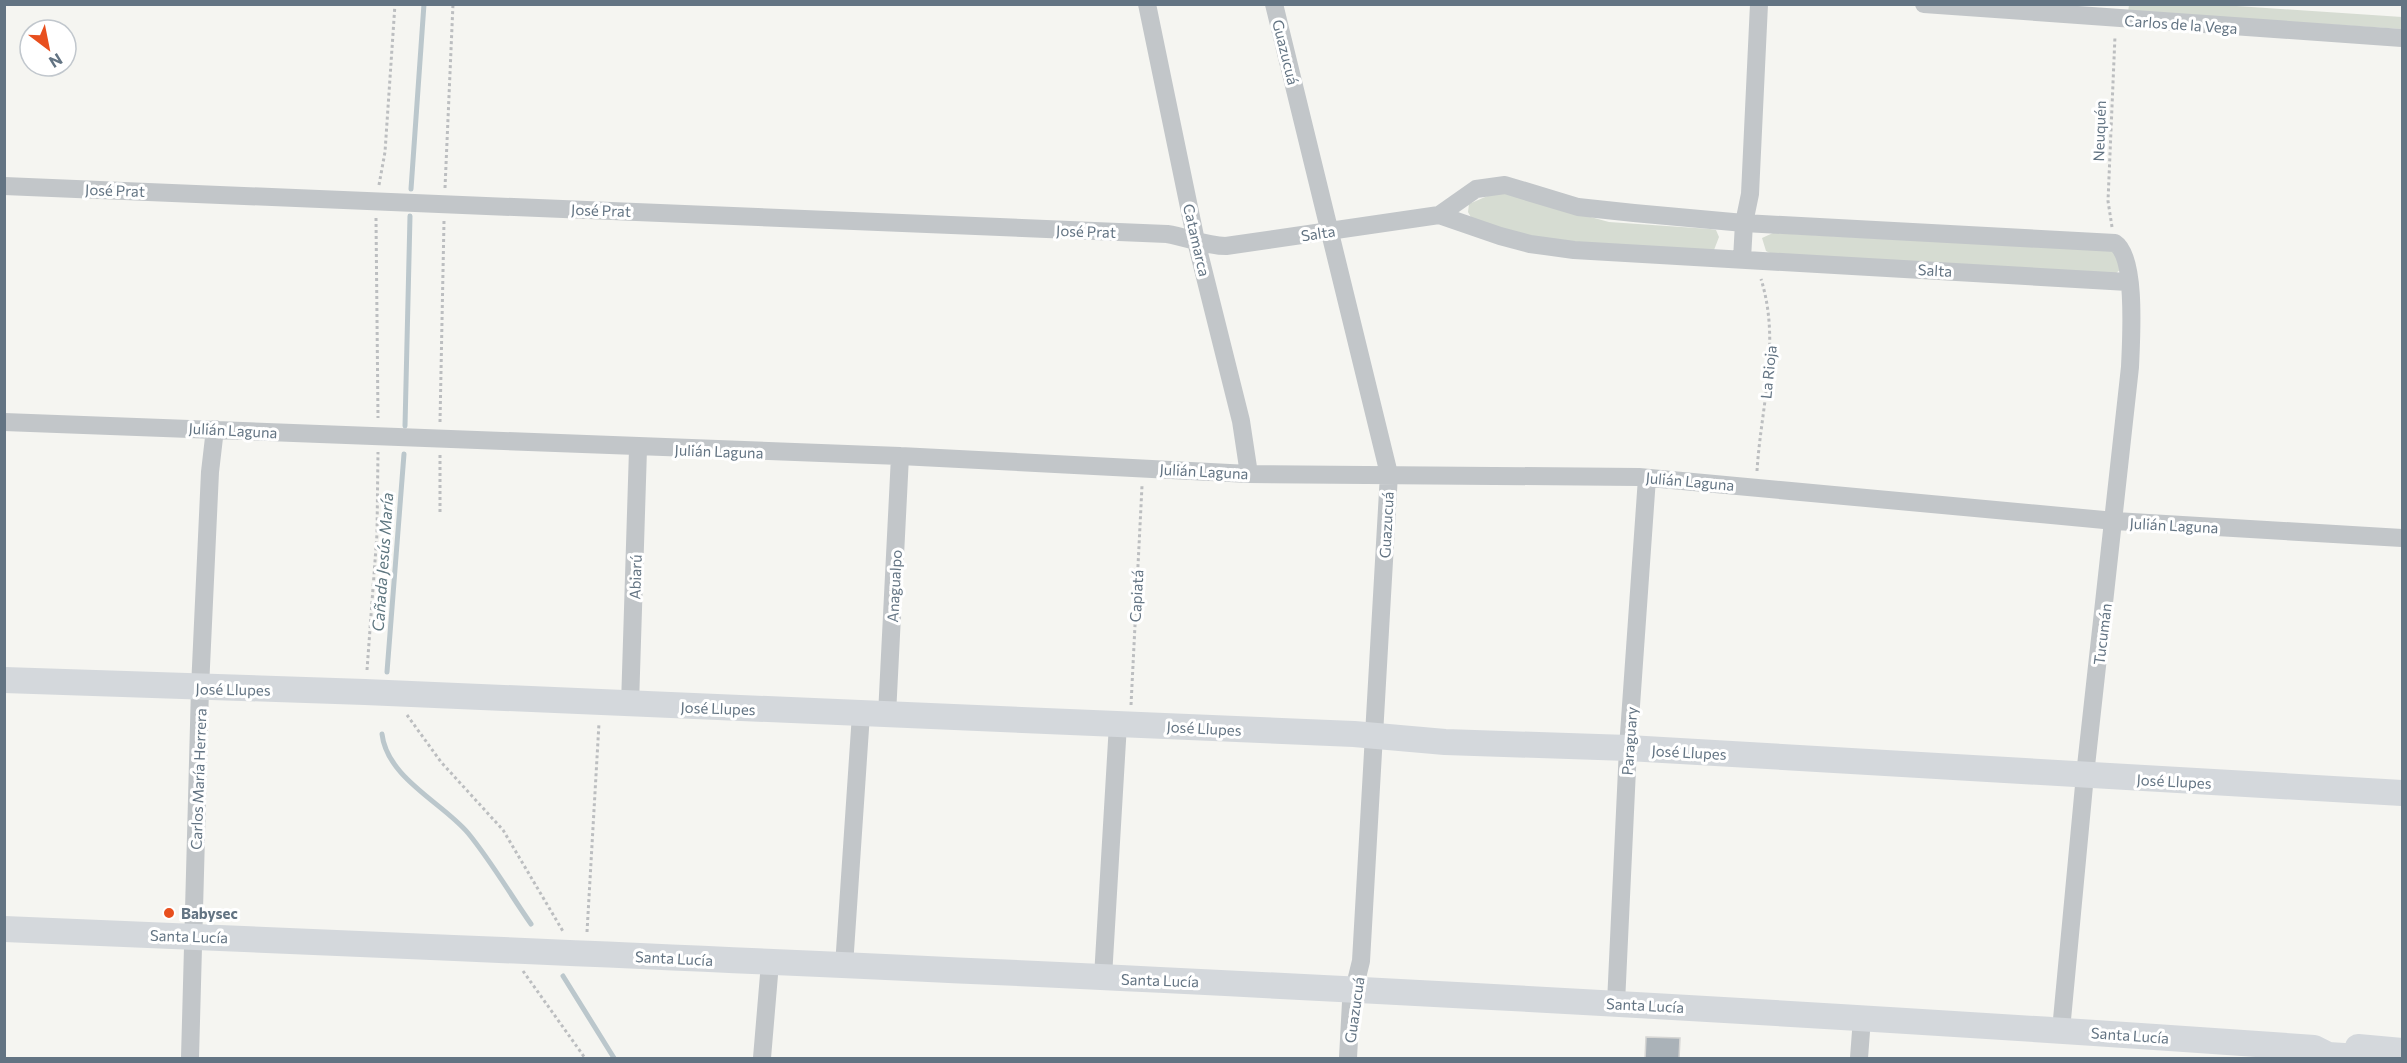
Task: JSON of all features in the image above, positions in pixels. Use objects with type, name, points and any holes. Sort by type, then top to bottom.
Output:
[{"type":"street","name":"Catamarca","points":[[1147,4],[1196,241],[1241,421],[1249,474]]},
{"type":"street","name":"Guazucuá","points":[[1274,4],[1389,474],[1361,961],[1355,988],[1348,1059]]},
{"type":"street","points":[[1749,259],[1744,223],[1750,194],[1759,4]]},
{"type":"street","name":"Carlos de la Vega","points":[[1924,4],[2403,38]]},
{"type":"street","name":"Salta","points":[[1439,215],[1476,189],[1505,185],[1578,207],[1744,223],[2115,243]]},
{"type":"street","name":"José Prat","points":[[4,186],[1155,234],[1196,241]]},
{"type":"street","name":"Salta","points":[[1196,241],[1210,246],[1226,246],[1439,215],[1530,244],[1574,250],[2128,282]]},
{"type":"street","name":"Tucumán","points":[[2061,1030],[2085,775],[2115,521],[2130,367],[2132,307],[2126,255],[2115,243]]},
{"type":"street","name":"Julián Laguna","points":[[4,422],[638,448],[900,456],[1249,474],[1647,478],[1757,486],[2115,521],[2403,538]]},
{"type":"street","name":"Carlos María Herrera","points":[[190,1059],[200,688],[210,472],[215,429]]},
{"type":"street","name":"Abiarú","points":[[630,705],[638,448]]},
{"type":"street","name":"Anagualpo","points":[[887,715],[900,456]]},
{"type":"street","name":"Paraguary","points":[[1616,1004],[1628,748],[1647,478]]},
{"type":"street","name":"José Llupes","points":[[4,680],[394,693],[630,705],[1124,724],[1374,736],[1445,742],[1628,748],[2403,793]]},
{"type":"street","points":[[844,966],[861,714]]},
{"type":"street","points":[[1103,977],[1124,724]]},
{"type":"street","name":"Santa Lucía","points":[[4,929],[578,952],[770,963],[1355,988],[2061,1030],[2314,1048],[2329,1044],[2403,1051]]},
{"type":"street","points":[[762,1059],[770,963]]},
{"type":"street","points":[[1859,1059],[1862,1018]]},
{"type":"street","name":"Santa Lucía","points":[[2314,1048],[2328,1055],[2376,1059]]},
{"type":"path","points":[[376,201],[385,153],[395,4]]},
{"type":"path","points":[[440,513],[444,204],[453,4]]},
{"type":"path","name":"Neuquén","points":[[2115,19],[2108,201],[2115,243]]},
{"type":"path","name":"La Rioja","points":[[1749,259],[1772,325],[1757,486]]},
{"type":"path","name":"Capiatá","points":[[1124,724],[1143,468]]},
{"type":"path","points":[[394,693],[441,762],[503,830],[578,952]]},
{"type":"path","points":[[578,952],[600,703]]},
{"type":"path","points":[[510,950],[585,1059]]},
{"type":"shaded area","points":[[2129,5],[2222,5],[2402,17],[2402,29],[2128,12]]},
{"type":"shaded area","points":[[1492,194],[1506,194],[1609,222],[1716,230],[1719,237],[1714,250],[1559,246],[1473,221],[1468,212],[1469,204]]},
{"type":"shaded area","points":[[1773,233],[2113,251],[2122,268],[2115,274],[1772,254],[1766,251],[1762,238]]},
{"type":"building","points":[[1646,1037],[1680,1038],[1679,1059],[1645,1059]]},
{"type":"waterway","name":"Cañada Jesús María","points":[[411,189],[424,4]]},
{"type":"waterway","name":"Cañada Jesús María","points":[[405,426],[410,216]]},
{"type":"waterway","name":"Cañada Jesús María","points":[[387,672],[404,454]]},
{"type":"waterway","points":[[382,734],[386,750],[394,764],[405,777],[468,833],[531,924]]},
{"type":"waterway","points":[[563,976],[614,1058]]},
{"type":"place","name":"Babysec","points":[[169,913]]}]
